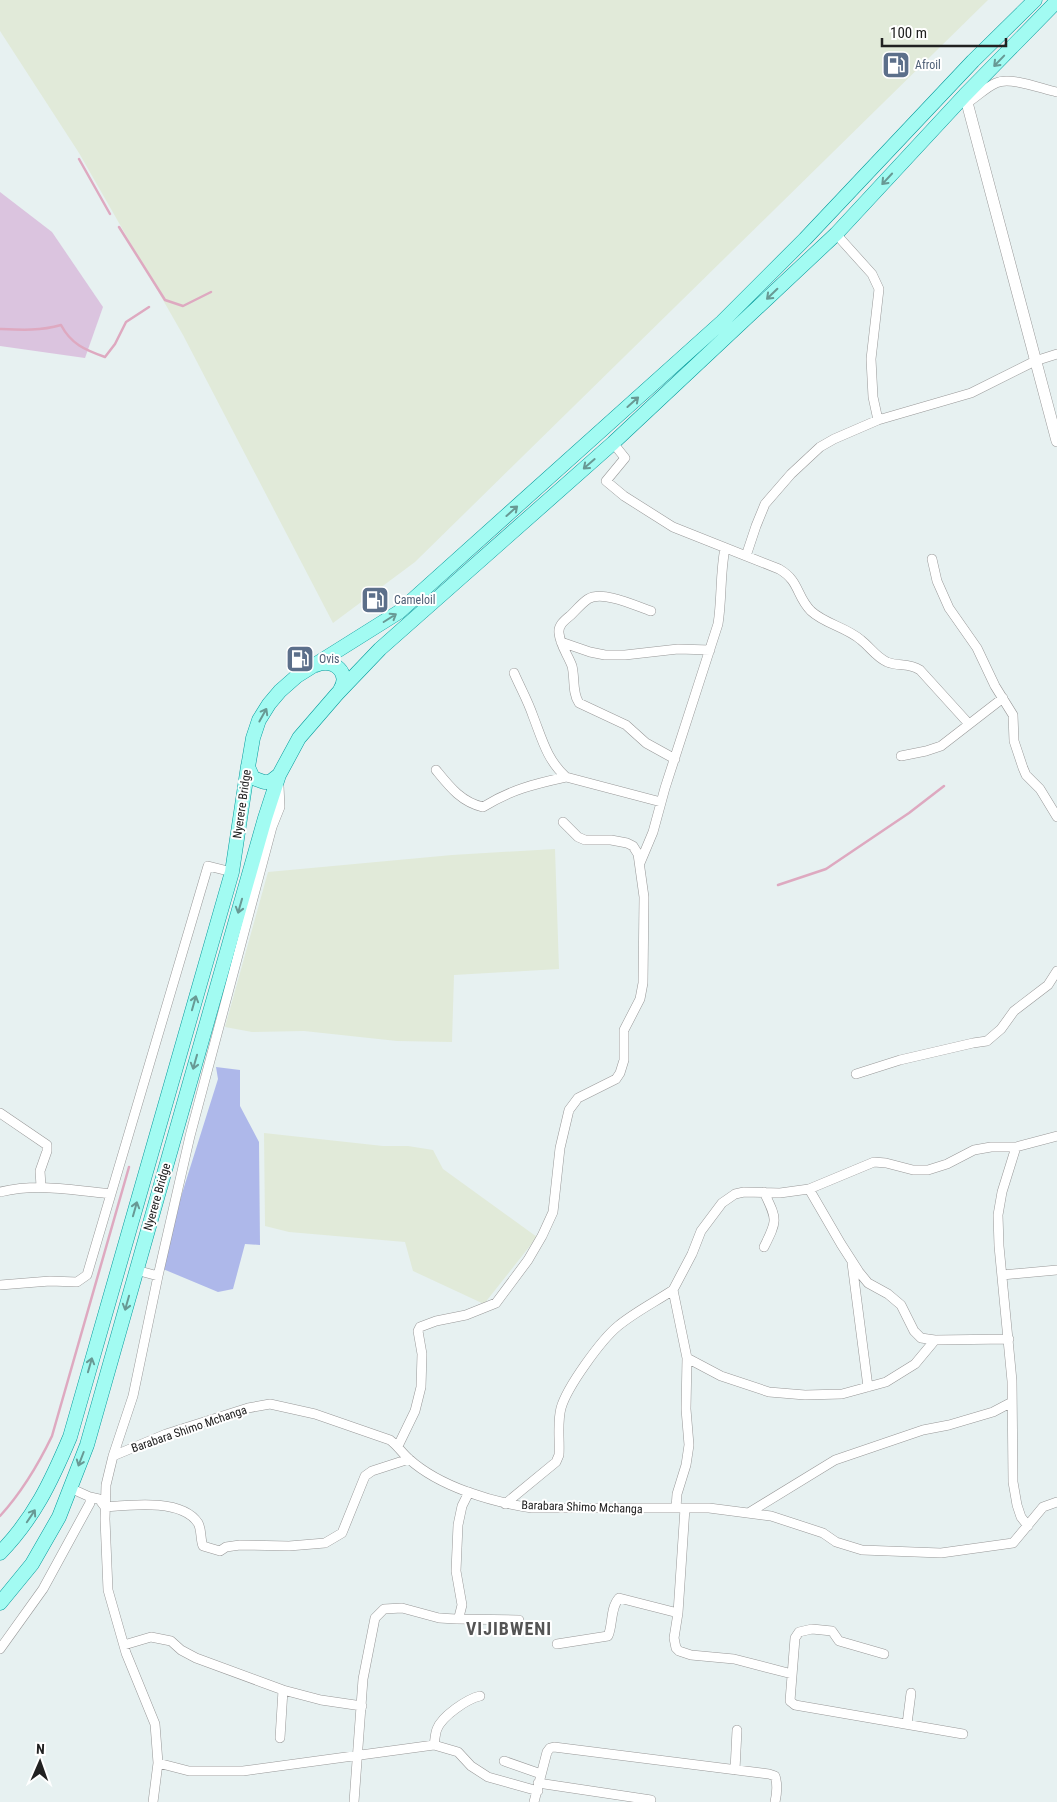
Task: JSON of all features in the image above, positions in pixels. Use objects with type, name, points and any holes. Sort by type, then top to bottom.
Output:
[{"type":"main road","name":"Nyerere Bridge","points":[[0,1553],[18,1535],[38,1505],[56,1471],[70,1437],[232,872],[253,738],[259,720],[269,704],[291,681],[399,612],[722,322],[805,239],[973,62],[1035,0]]},
{"type":"main road","name":"Nyerere Bridge","points":[[0,1603],[32,1564],[59,1518],[87,1445],[264,818],[279,775],[299,738],[337,694],[380,649],[613,442],[836,234],[1057,1]]},
{"type":"main road","points":[[313,666],[327,662],[337,666],[343,675],[342,686],[337,694]]},
{"type":"main road","points":[[248,761],[250,773],[258,781],[270,782],[279,775]]},
{"type":"street","points":[[1057,92],[1007,80],[998,81],[966,99],[1057,440]]},
{"type":"street","points":[[836,234],[872,274],[879,289],[871,359],[873,397],[878,420]]},
{"type":"street","points":[[746,556],[765,504],[791,474],[820,447],[878,420],[972,393],[1035,360],[1057,354]]},
{"type":"street","points":[[613,442],[625,458],[606,481],[624,496],[673,528],[788,574],[812,611],[862,640],[880,658],[890,663],[913,665],[920,670],[969,724]]},
{"type":"street","points":[[639,863],[653,832],[674,759],[718,624],[721,605],[721,569],[725,548]]},
{"type":"street","points":[[932,559],[937,580],[949,608],[977,648],[995,686],[1013,715],[1014,741],[1022,768],[1026,775],[1040,789],[1057,817]]},
{"type":"street","points":[[651,611],[608,597],[596,596],[589,599],[559,627],[559,635],[572,666],[575,698],[579,703],[626,725],[646,743],[674,759]]},
{"type":"street","points":[[562,642],[605,655],[678,650],[710,650]]},
{"type":"street","points":[[514,673],[533,715],[544,747],[556,768],[566,777]]},
{"type":"street","points":[[901,756],[941,746],[1003,698]]},
{"type":"street","points":[[436,770],[455,792],[473,805],[483,807],[501,796],[528,785],[566,777],[661,802]]},
{"type":"street","points":[[153,1802],[158,1764],[155,1724],[124,1645],[108,1590],[105,1507],[108,1471],[133,1396],[158,1276],[206,1078],[269,837],[280,806],[279,775]]},
{"type":"street","points":[[398,1446],[415,1411],[421,1387],[422,1354],[418,1331],[420,1327],[436,1321],[466,1315],[496,1303],[528,1260],[553,1212],[560,1148],[569,1110],[578,1098],[616,1080],[624,1060],[624,1030],[640,999],[643,983],[644,897],[638,854],[633,846],[611,840],[585,840],[578,838],[563,822]]},
{"type":"street","points":[[0,1285],[50,1281],[71,1283],[82,1280],[87,1274],[208,866],[232,872]]},
{"type":"street","points":[[856,1074],[900,1060],[987,1041],[1001,1029],[1014,1011],[1048,985],[1057,971]]},
{"type":"street","points":[[0,1114],[47,1145],[40,1171],[41,1186]]},
{"type":"street","points":[[505,1504],[556,1462],[559,1455],[561,1409],[576,1377],[617,1326],[674,1290],[692,1254],[701,1230],[722,1202],[735,1194],[744,1192],[780,1193],[810,1189],[874,1162],[912,1170],[928,1170],[947,1164],[974,1150],[991,1147],[1016,1147],[1057,1136]]},
{"type":"street","points":[[1016,1147],[1002,1192],[998,1215],[1004,1305],[1009,1339],[1013,1482],[1021,1517],[1028,1526]]},
{"type":"street","points":[[0,1192],[20,1187],[41,1186],[111,1194]]},
{"type":"street","points":[[810,1189],[852,1261],[868,1283],[888,1294],[901,1305],[917,1335],[921,1338],[935,1340],[1009,1339]]},
{"type":"street","points":[[764,1192],[775,1220],[773,1229],[764,1247]]},
{"type":"street","points":[[852,1261],[868,1387]]},
{"type":"street","points":[[136,1270],[158,1276]]},
{"type":"street","points":[[1002,1275],[1057,1270]]},
{"type":"street","points":[[674,1290],[687,1358],[686,1409],[689,1445],[686,1465],[677,1494],[680,1508],[678,1613],[674,1638],[676,1648],[678,1651],[691,1655],[734,1659],[792,1674]]},
{"type":"street","points":[[687,1358],[721,1376],[769,1392],[805,1395],[842,1394],[886,1382],[915,1364],[935,1340]]},
{"type":"street","points":[[750,1512],[835,1460],[923,1430],[993,1412],[1012,1402]]},
{"type":"street","name":"Barabara Shimo Mchanga","points":[[113,1456],[184,1428],[248,1408],[270,1404],[315,1414],[381,1437],[398,1446],[409,1459],[446,1482],[505,1504],[532,1508],[709,1508],[750,1512],[771,1516],[823,1533],[836,1542],[862,1550],[941,1553],[1007,1545],[1017,1540],[1043,1507],[1057,1502]]},
{"type":"street","points":[[105,1507],[150,1503],[180,1511],[193,1518],[198,1525],[203,1546],[216,1551],[240,1545],[289,1546],[325,1543],[342,1533],[365,1476],[372,1471],[409,1459]]},
{"type":"street","points":[[70,1488],[99,1499],[105,1507]]},
{"type":"street","points":[[456,1619],[462,1612],[456,1571],[458,1525],[462,1506],[469,1492]]},
{"type":"street","points":[[0,1649],[43,1589],[86,1511],[90,1503],[90,1497]]},
{"type":"street","points":[[557,1644],[608,1636],[613,1610],[619,1598],[678,1613]]},
{"type":"street","points":[[354,1802],[363,1680],[375,1618],[384,1609],[402,1608],[439,1618],[519,1620]]},
{"type":"street","points":[[884,1654],[838,1641],[832,1630],[812,1629],[800,1632],[797,1634],[790,1701],[794,1706],[964,1734]]},
{"type":"street","points":[[124,1645],[150,1637],[171,1641],[181,1650],[196,1658],[283,1690],[321,1700],[362,1706]]},
{"type":"street","points":[[280,1738],[283,1690]]},
{"type":"street","points":[[907,1724],[911,1693]]},
{"type":"street","points":[[434,1745],[437,1728],[443,1721],[471,1698],[480,1696]]},
{"type":"street","points":[[735,1770],[736,1730]]},
{"type":"street","points":[[158,1764],[189,1771],[243,1771],[434,1745],[458,1752],[472,1766],[488,1777],[651,1800]]},
{"type":"street","points":[[534,1802],[547,1752],[550,1748],[554,1748],[775,1776],[778,1788],[775,1802]]},
{"type":"street","points":[[504,1761],[539,1783]]},
{"type":"shaded area","points":[[0,0],[988,0],[415,562],[333,623],[183,335],[79,153],[0,31]]},
{"type":"shaded area","points":[[0,192],[52,232],[103,307],[85,358],[0,346]]},
{"type":"shaded area","points":[[555,849],[559,969],[454,975],[452,1042],[397,1041],[304,1031],[252,1032],[225,1027],[268,872],[452,855]]},
{"type":"shaded area","points":[[216,1067],[240,1070],[240,1106],[259,1142],[260,1245],[245,1244],[233,1289],[218,1292],[163,1269],[162,1257],[218,1079]]},
{"type":"shaded area","points":[[264,1133],[433,1150],[443,1169],[537,1237],[484,1304],[413,1271],[405,1242],[289,1232],[265,1226]]},
{"type":"waterway","points":[[79,159],[110,214]]},
{"type":"waterway","points":[[119,227],[165,300],[183,306],[211,292]]},
{"type":"waterway","points":[[0,329],[23,330],[61,325],[69,337],[79,346],[105,357],[115,344],[126,322],[149,307]]},
{"type":"waterway","points":[[778,885],[826,869],[909,813],[944,786]]},
{"type":"waterway","points":[[0,1516],[29,1478],[52,1436],[129,1167]]},
{"type":"place","name":"Afroil","points":[[896,65]]},
{"type":"place","name":"Cameloil","points":[[375,600]]},
{"type":"place","name":"Ovis","points":[[300,659]]},
{"type":"district","name":"VIJIBWENI","points":[[509,1629]]}]
